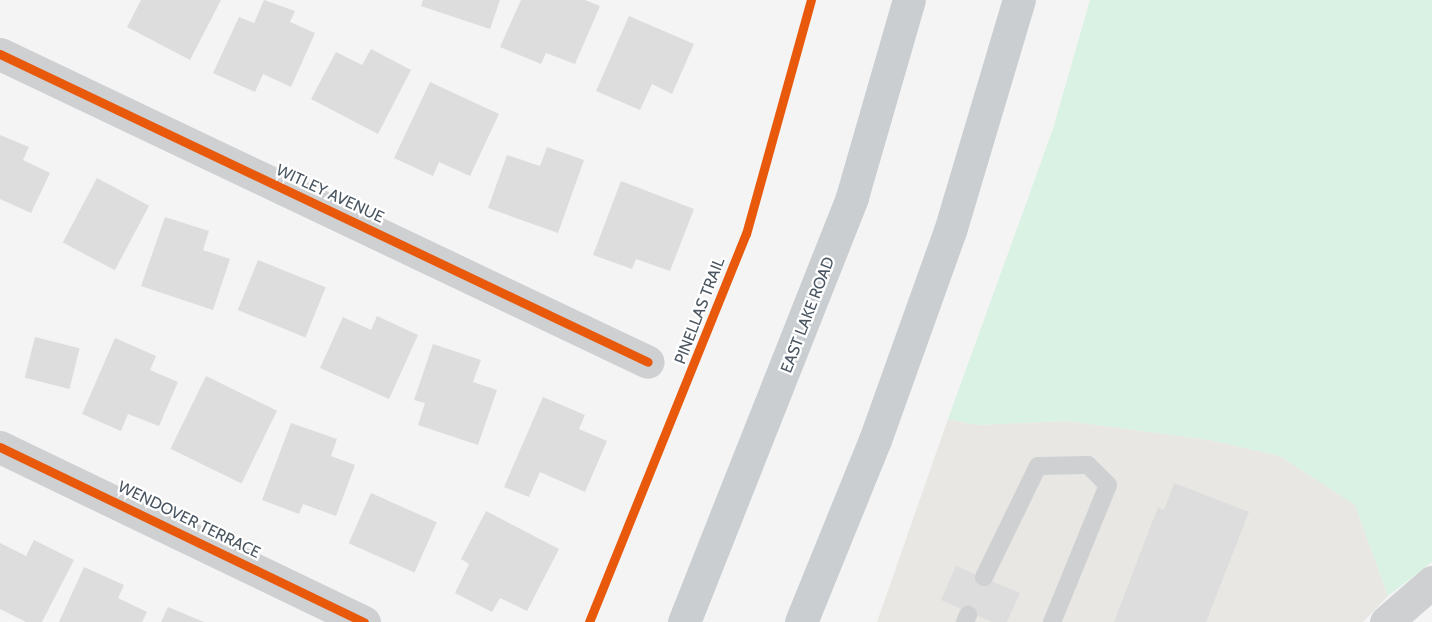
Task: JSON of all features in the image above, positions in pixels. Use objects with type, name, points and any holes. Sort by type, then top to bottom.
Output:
[{"type":"main road","name":"EAST LAKE ROAD","points":[[684,622],[852,197],[909,0]]},
{"type":"main road","points":[[801,622],[874,440],[950,231],[1019,0]]},
{"type":"street","name":"WITLEY AVENUE","points":[[0,54],[648,362]]},
{"type":"street","name":"WENDOVER TERRACE","points":[[0,447],[364,622]]},
{"type":"street","points":[[1386,622],[1432,582]]},
{"type":"lane","points":[[984,577],[1038,466],[1088,465],[1108,485],[1052,622]]},
{"type":"shaded area","points":[[948,419],[977,425],[1067,421],[1210,440],[1280,456],[1355,505],[1388,596],[1363,622],[877,622]]},
{"type":"green space","points":[[1090,0],[1432,0],[1432,562],[1388,596],[1355,505],[1280,456],[1210,440],[1067,421],[977,425],[948,419],[1053,129]]},
{"type":"building","points":[[141,0],[221,0],[190,60],[127,27]]},
{"type":"building","points":[[264,0],[295,11],[290,22],[315,33],[291,87],[263,74],[255,92],[213,73],[239,17],[254,23]]},
{"type":"building","points":[[423,0],[500,0],[490,29],[421,6]]},
{"type":"building","points":[[521,0],[585,0],[600,6],[575,64],[546,53],[541,64],[500,47]]},
{"type":"building","points":[[629,16],[694,44],[672,94],[652,84],[640,110],[596,91]]},
{"type":"building","points":[[371,49],[411,70],[378,134],[311,99],[336,52],[362,65]]},
{"type":"building","points":[[430,82],[499,114],[470,176],[439,162],[433,176],[394,158]]},
{"type":"building","points":[[0,135],[29,147],[23,160],[50,173],[31,213],[0,199]]},
{"type":"building","points":[[547,147],[584,160],[558,233],[488,208],[507,155],[540,166]]},
{"type":"building","points":[[97,178],[149,206],[115,270],[63,242]]},
{"type":"building","points":[[621,181],[694,209],[670,271],[636,259],[632,269],[593,255]]},
{"type":"building","points":[[165,217],[209,231],[203,250],[230,259],[213,310],[141,286]]},
{"type":"building","points":[[258,260],[326,287],[305,337],[238,310]]},
{"type":"building","points":[[377,316],[418,335],[389,399],[320,368],[343,317],[371,330]]},
{"type":"building","points":[[35,337],[80,348],[69,389],[25,378]]},
{"type":"building","points":[[115,338],[156,356],[150,370],[178,382],[159,426],[128,414],[121,431],[82,414]]},
{"type":"building","points":[[433,344],[481,360],[473,382],[497,390],[478,445],[418,425],[425,403],[414,400]]},
{"type":"building","points":[[206,376],[277,411],[241,483],[170,449]]},
{"type":"building","points":[[543,397],[585,415],[579,429],[607,441],[585,492],[540,472],[529,497],[504,487]]},
{"type":"building","points":[[291,423],[337,439],[331,456],[355,465],[336,516],[303,504],[299,514],[262,500]]},
{"type":"building","points":[[1174,483],[1249,512],[1206,622],[1114,622],[1158,507],[1164,510]]},
{"type":"building","points":[[371,493],[437,522],[414,573],[349,543]]},
{"type":"building","points":[[486,511],[559,549],[527,611],[500,598],[492,612],[455,593],[469,564],[461,559]]},
{"type":"building","points":[[34,540],[74,560],[42,622],[26,622],[0,609],[0,543],[26,556]]},
{"type":"building","points":[[956,566],[1020,593],[1007,622],[992,622],[941,600]]},
{"type":"building","points":[[84,567],[124,585],[118,598],[147,612],[142,622],[59,622]]},
{"type":"building","points":[[168,607],[204,622],[161,622]]},
{"type":"cycle path","name":"PINELLAS TRAIL","points":[[589,622],[746,234],[811,0]]},
{"type":"cycle path","points":[[0,54],[648,362]]},
{"type":"cycle path","points":[[0,447],[364,622]]}]
